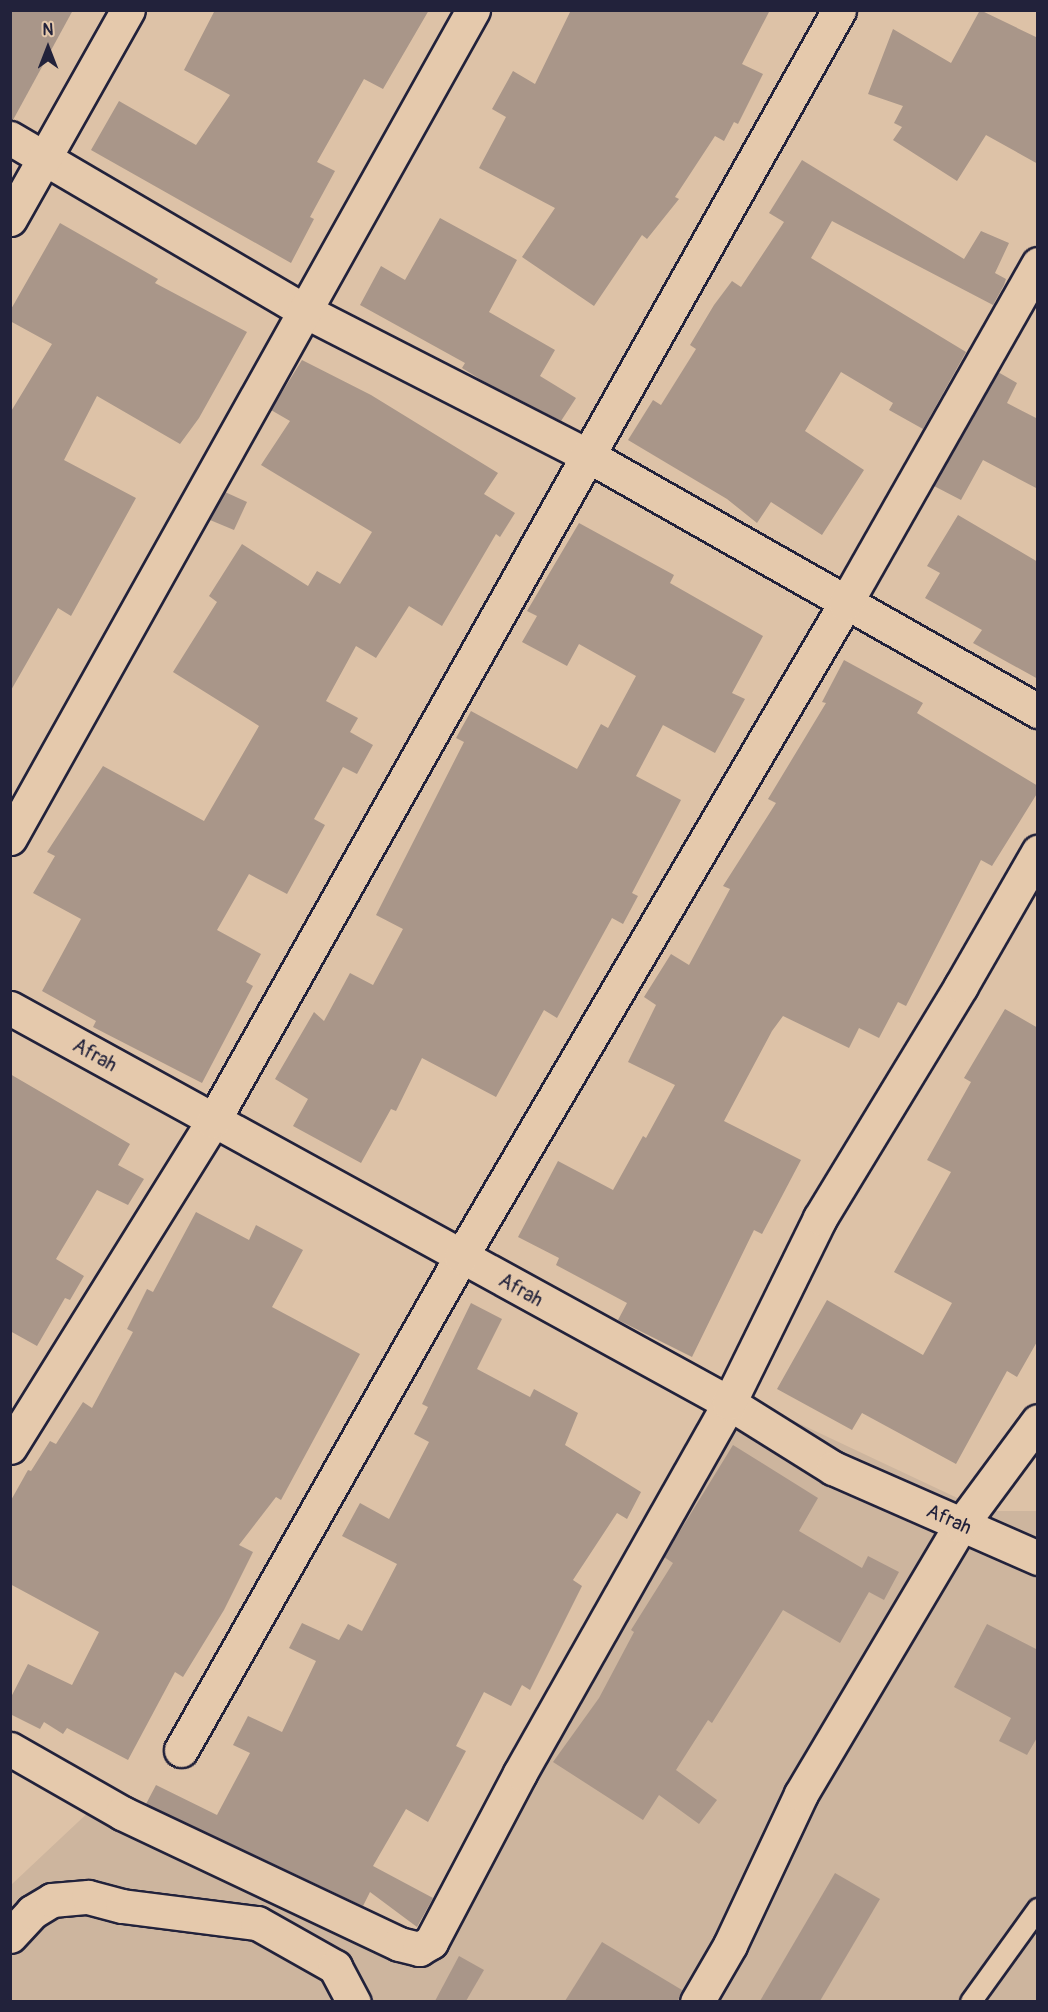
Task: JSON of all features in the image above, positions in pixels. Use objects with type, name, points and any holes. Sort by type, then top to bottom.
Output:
[{"type":"street","points":[[10,219],[128,10]]},
{"type":"street","points":[[10,838],[473,10]]},
{"type":"street","points":[[10,1447],[213,1121],[839,10]]},
{"type":"street","points":[[10,138],[306,311],[587,455],[1038,711]]},
{"type":"street","points":[[181,1750],[461,1257],[845,603],[1038,264]]},
{"type":"street","points":[[10,1749],[122,1813],[399,1944],[418,1949],[431,1942],[520,1773],[729,1404],[820,1218],[961,986],[1038,852]]},
{"type":"street","name":"Afrah","points":[[10,1008],[729,1404],[833,1468],[1038,1558]]},
{"type":"street","points":[[697,2001],[730,1946],[801,1794],[961,1525],[1038,1421]]},
{"type":"street","points":[[10,1936],[32,1911],[52,1900],[88,1897],[122,1906],[257,1923],[335,1967],[354,2001]]},
{"type":"lane","points":[[971,2001],[1038,1909]]},
{"type":"shaded area","points":[[741,1396],[985,1511],[1037,1511],[1037,2001],[11,2002],[11,1885],[94,1807],[434,1944]]},
{"type":"building","points":[[10,10],[73,10],[13,120],[10,119]]},
{"type":"building","points":[[215,10],[429,10],[383,89],[364,79],[317,162],[335,171],[310,217],[314,219],[291,263],[91,150],[119,101],[196,145],[230,95],[184,70]]},
{"type":"building","points":[[571,10],[770,10],[742,64],[763,74],[738,124],[734,122],[724,141],[715,136],[675,197],[679,199],[647,239],[642,235],[594,306],[522,257],[555,208],[479,168],[506,117],[492,109],[513,71],[535,84]]},
{"type":"building","points":[[980,10],[1038,38],[1038,164],[986,135],[957,181],[893,140],[902,127],[894,123],[903,106],[868,94],[893,29],[951,63]]},
{"type":"building","points":[[802,160],[964,259],[981,231],[1009,243],[995,273],[1006,279],[993,305],[832,221],[811,258],[966,352],[923,429],[889,410],[893,403],[841,372],[805,431],[864,470],[822,535],[771,502],[757,523],[727,499],[628,440],[653,400],[661,405],[696,349],[690,345],[714,305],[732,281],[741,287],[784,222],[769,213]]},
{"type":"building","points":[[440,218],[517,260],[489,312],[555,350],[540,376],[576,398],[561,421],[483,381],[462,368],[465,363],[360,305],[381,266],[405,280]]},
{"type":"building","points":[[60,223],[158,279],[155,283],[247,332],[199,418],[180,444],[97,396],[64,460],[136,498],[71,616],[58,608],[10,692],[10,413],[52,344],[10,321],[10,311]]},
{"type":"building","points":[[302,360],[371,395],[498,473],[484,494],[515,513],[500,537],[496,534],[442,626],[409,606],[376,658],[356,646],[326,701],[358,718],[350,732],[373,745],[357,774],[343,767],[314,819],[325,825],[287,894],[249,874],[217,930],[261,954],[246,982],[253,986],[202,1083],[93,1027],[96,1021],[42,991],[81,919],[33,893],[55,856],[47,852],[103,766],[204,821],[259,726],[173,672],[217,602],[209,596],[242,544],[308,586],[317,571],[340,584],[372,532],[261,465],[290,421],[271,410]]},
{"type":"building","points":[[998,372],[1017,383],[1007,403],[1038,419],[1038,489],[983,460],[961,500],[934,486]]},
{"type":"building","points":[[225,492],[247,502],[234,530],[210,520]]},
{"type":"building","points":[[958,515],[1038,562],[1038,679],[973,643],[982,630],[925,598],[940,573],[927,566]]},
{"type":"building","points":[[579,523],[674,575],[670,583],[763,636],[732,693],[745,699],[715,753],[663,725],[636,776],[681,800],[632,893],[638,896],[623,924],[612,918],[557,1018],[544,1010],[496,1097],[422,1058],[396,1111],[391,1109],[361,1163],[293,1126],[308,1099],[275,1079],[314,1012],[324,1021],[350,973],[373,985],[403,929],[376,915],[464,742],[456,738],[471,711],[577,769],[601,724],[608,728],[636,676],[579,644],[567,666],[522,642],[537,616],[527,611]]},
{"type":"building","points":[[844,660],[923,703],[917,713],[1038,786],[1038,792],[992,866],[981,860],[906,1006],[898,1002],[879,1038],[859,1028],[849,1048],[783,1016],[772,1031],[724,1121],[801,1160],[762,1234],[754,1230],[692,1357],[618,1320],[627,1303],[556,1265],[559,1258],[518,1237],[558,1161],[613,1190],[643,1136],[646,1138],[675,1085],[628,1062],[656,1005],[644,997],[671,954],[689,965],[730,889],[723,886],[776,803],[768,799],[826,703],[822,702]]},
{"type":"building","points":[[1005,1009],[1038,1028],[1038,1340],[1017,1377],[1007,1371],[956,1464],[862,1413],[852,1430],[777,1389],[827,1300],[923,1355],[952,1303],[894,1272],[951,1172],[927,1160],[971,1082],[964,1078]]},
{"type":"building","points":[[10,1074],[130,1144],[118,1165],[144,1179],[128,1205],[97,1190],[56,1259],[84,1276],[70,1300],[65,1298],[37,1346],[10,1331]]},
{"type":"building","points":[[196,1212],[249,1240],[256,1225],[303,1250],[272,1307],[360,1354],[281,1500],[276,1497],[239,1545],[253,1552],[224,1610],[183,1677],[175,1672],[128,1760],[67,1728],[63,1734],[44,1722],[40,1729],[10,1714],[10,1699],[28,1664],[72,1685],[99,1632],[10,1584],[10,1502],[28,1470],[31,1471],[50,1441],[56,1444],[83,1402],[92,1408],[133,1332],[127,1329],[147,1289],[153,1292]]},
{"type":"building","points":[[471,1303],[502,1319],[477,1369],[530,1397],[534,1389],[578,1413],[565,1445],[641,1492],[627,1519],[617,1513],[573,1580],[582,1586],[530,1690],[522,1685],[511,1706],[484,1692],[456,1746],[466,1751],[428,1822],[406,1809],[373,1866],[433,1898],[417,1927],[370,1892],[363,1906],[146,1804],[156,1785],[217,1815],[250,1753],[233,1745],[248,1716],[282,1732],[316,1661],[289,1648],[302,1623],[339,1640],[348,1624],[362,1631],[397,1564],[342,1536],[360,1503],[389,1519],[429,1442],[414,1434],[428,1407],[422,1404]]},
{"type":"building","points":[[733,1445],[818,1498],[799,1531],[862,1568],[868,1556],[899,1572],[884,1600],[869,1592],[840,1643],[783,1610],[712,1723],[708,1720],[676,1770],[717,1800],[699,1824],[659,1795],[643,1820],[553,1762],[599,1698],[634,1632],[631,1630],[673,1563],[664,1557]]},
{"type":"building","points":[[987,1624],[1038,1650],[1038,1736],[1027,1755],[999,1741],[1011,1718],[954,1687]]},
{"type":"building","points":[[835,1873],[880,1899],[820,2001],[760,2001]]},
{"type":"building","points":[[602,1942],[682,1990],[678,2001],[565,2001]]},
{"type":"building","points":[[459,1956],[484,1970],[466,2001],[435,2001]]}]
